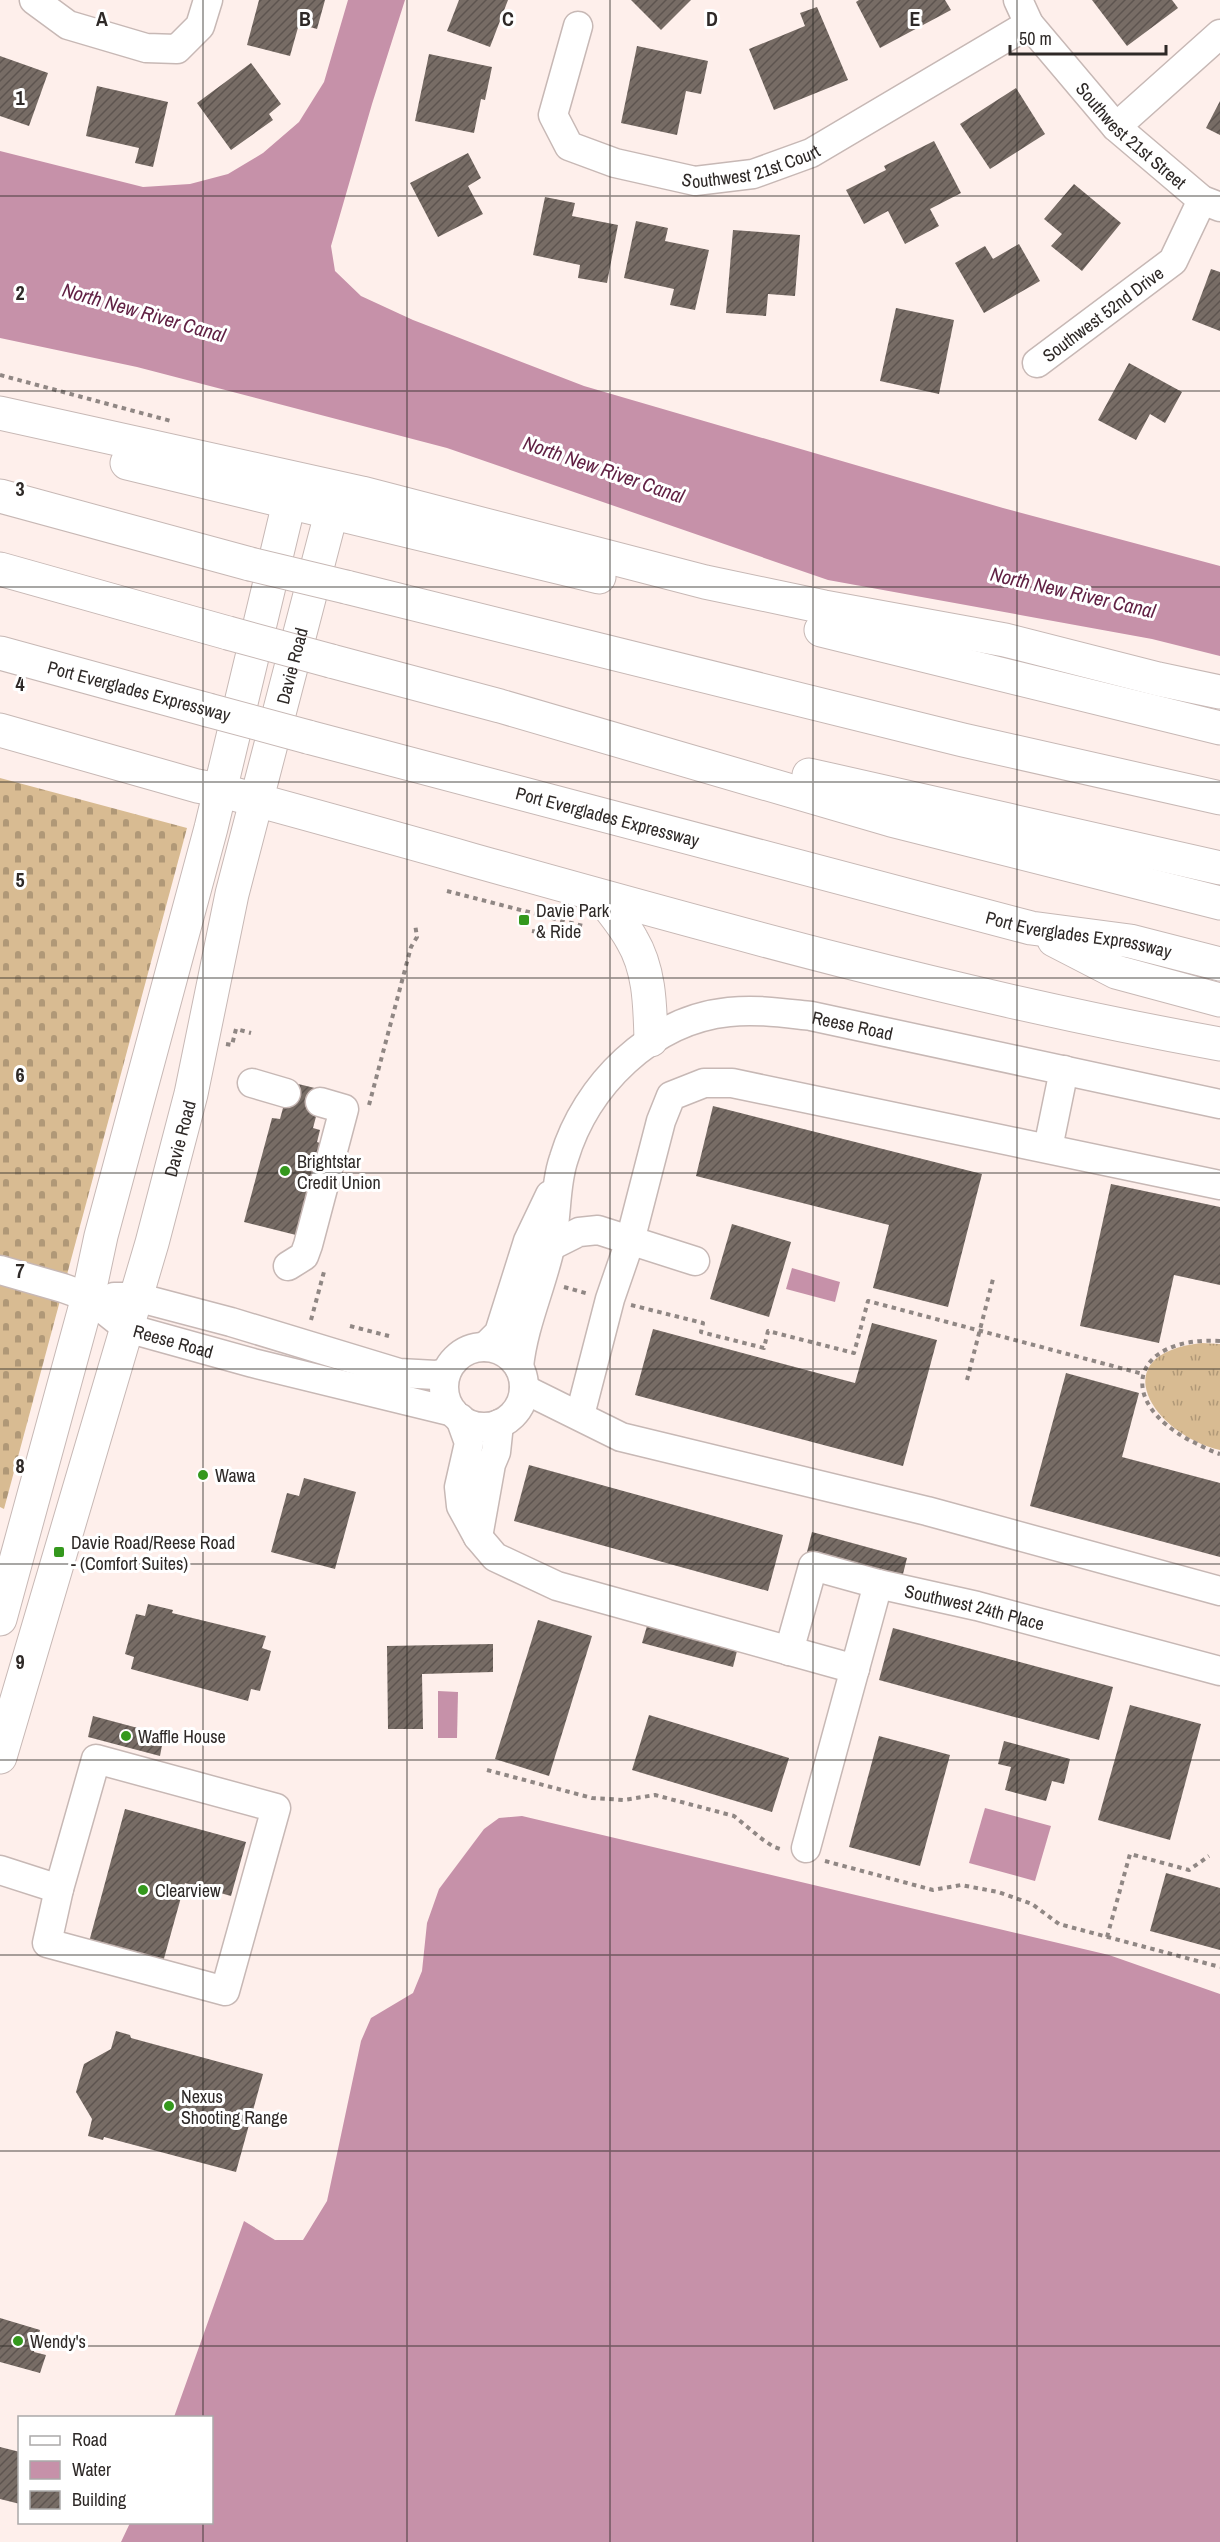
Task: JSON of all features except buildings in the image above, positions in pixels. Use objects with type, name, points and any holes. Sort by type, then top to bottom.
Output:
[{"type":"main road","points":[[0,413],[362,493],[705,582],[824,607],[1005,640],[1158,679],[1220,692]]},
{"type":"main road","points":[[0,432],[1220,728]]},
{"type":"main road","points":[[0,496],[250,564],[963,740],[1220,798]]},
{"type":"main road","points":[[0,1619],[10,1544],[88,1297],[101,1236],[211,828],[289,503]]},
{"type":"main road","name":"Davie Road","points":[[0,1757],[136,1297],[191,1094],[220,941],[331,514]]},
{"type":"main road","points":[[0,569],[500,706],[891,820],[1220,903]]},
{"type":"main road","points":[[821,630],[1158,679]]},
{"type":"main road","name":"Port Everglades Expressway","points":[[0,653],[1031,928],[1130,941],[1220,964]]},
{"type":"main road","points":[[500,706],[1220,868]]},
{"type":"main road","points":[[0,730],[602,898],[933,984],[1086,1018],[1220,1044]]},
{"type":"main road","points":[[602,898],[633,940],[643,967],[650,1002],[651,1040]]},
{"type":"main road","points":[[1031,928],[1116,972],[1220,1000]]},
{"type":"street","points":[[34,0],[68,25],[146,48],[177,49],[200,26],[208,0]]},
{"type":"street","name":"Southwest 21st Court","points":[[578,26],[553,115],[569,146],[615,163],[695,181],[753,174],[811,153],[1023,12]]},
{"type":"street","name":"Southwest 21st Street","points":[[1023,12],[1116,128],[1211,204]]},
{"type":"street","points":[[1116,128],[1220,34]]},
{"type":"street","name":"Southwest 52nd Drive","points":[[1037,363],[1173,261],[1211,204]]},
{"type":"street","name":"Reese Road","points":[[485,1347],[500,1333],[528,1241],[559,1177],[572,1134],[583,1110],[605,1081],[632,1055],[651,1040],[686,1022],[728,1012],[764,1010],[811,1016],[1220,1104]]},
{"type":"street","points":[[1048,1148],[1064,1070]]},
{"type":"street","points":[[252,1083],[286,1093]]},
{"type":"street","points":[[580,1415],[610,1299],[630,1241],[661,1120],[671,1096],[704,1083],[732,1083],[1220,1185]]},
{"type":"street","points":[[288,1266],[304,1256],[308,1245],[344,1109],[320,1102]]},
{"type":"street","name":"Reese Road","points":[[521,1378],[522,1342],[551,1246],[559,1177]]},
{"type":"street","points":[[551,1246],[579,1232],[598,1230],[695,1261]]},
{"type":"street","points":[[0,1270],[63,1287],[88,1297]]},
{"type":"street","name":"Reese Road","points":[[88,1297],[136,1297],[231,1322],[399,1373],[436,1375],[446,1373]]},
{"type":"street","name":"Reese Road","points":[[88,1297],[127,1328],[456,1415]]},
{"type":"street","points":[[855,1669],[557,1586],[495,1557],[478,1537],[461,1506],[459,1487],[470,1443],[444,1393],[446,1373],[452,1362],[472,1348],[485,1347],[505,1352],[521,1378],[561,1408],[580,1415],[621,1437],[949,1517],[1220,1591]]},
{"type":"street","points":[[456,1415],[479,1426],[499,1424],[516,1410],[522,1400],[521,1378]]},
{"type":"street","points":[[478,1537],[491,1464],[496,1452],[499,1424]]},
{"type":"street","name":"Southwest 24th Place","points":[[789,1651],[813,1566],[878,1584],[977,1606],[1220,1671]]},
{"type":"street","points":[[804,1853],[878,1584]]},
{"type":"street","points":[[96,1759],[276,1808],[225,1991],[47,1943],[59,1889],[96,1759]]},
{"type":"street","points":[[0,1870],[59,1889]]},
{"type":"path","points":[[0,375],[181,424]]},
{"type":"path","points":[[447,891],[583,927],[561,936],[532,931]]},
{"type":"path","points":[[967,1380],[993,1279]]},
{"type":"path","points":[[540,1281],[704,1323],[701,1332],[764,1348],[768,1331],[854,1353],[868,1301],[1143,1374]]},
{"type":"path","points":[[350,1326],[389,1336]]},
{"type":"path","points":[[1220,1341],[1202,1340],[1172,1345],[1150,1359],[1143,1374],[1146,1400],[1164,1424],[1197,1444],[1220,1454]]},
{"type":"path","points":[[487,1770],[592,1798],[624,1800],[655,1795],[734,1816],[768,1843],[933,1890],[961,1885],[999,1892],[1032,1904],[1059,1924],[1220,1968]]},
{"type":"path","points":[[1107,1937],[1130,1854],[1189,1870],[1209,1856]]},
{"type":"green space","points":[[0,778],[187,828],[4,1509],[0,1507]]},
{"type":"green space","points":[[1202,1343],[1220,1344],[1220,1450],[1196,1442],[1175,1428],[1158,1412],[1148,1395],[1145,1378],[1152,1362],[1171,1350]]},
{"type":"water","name":"North New River Canal","points":[[348,0],[405,0],[331,246],[335,271],[361,296],[413,320],[584,386],[1003,508],[1220,566],[1220,656],[1152,639],[828,580],[447,448],[137,367],[0,338],[0,151],[143,187],[190,184],[228,174],[263,153],[299,122],[324,82]]},
{"type":"water","points":[[792,1268],[840,1282],[835,1302],[786,1289]]},
{"type":"water","points":[[438,1691],[458,1692],[457,1738],[438,1738]]},
{"type":"water","points":[[985,1808],[1051,1826],[1035,1881],[969,1863]]},
{"type":"water","points":[[522,1816],[1109,1955],[1220,1994],[1220,2542],[121,2542],[130,2524],[213,2524],[213,2416],[174,2416],[244,2221],[275,2240],[303,2240],[327,2201],[361,2041],[371,2018],[413,1993],[422,1971],[427,1923],[439,1889],[484,1829],[499,1818]]},
{"type":"place","name":"Davie Park & Ride","points":[[524,920]]},
{"type":"place","name":"Brightstar Credit Union","points":[[285,1171]]},
{"type":"place","name":"Wawa","points":[[203,1475]]},
{"type":"place","name":"Davie Road/Reese Road - (Comfort Suites)","points":[[59,1552]]},
{"type":"place","name":"Waffle House","points":[[126,1736]]},
{"type":"place","name":"Clearview","points":[[143,1890]]},
{"type":"place","name":"Nexus Shooting Range","points":[[169,2106]]},
{"type":"place","name":"Wendy's","points":[[18,2341]]}]
